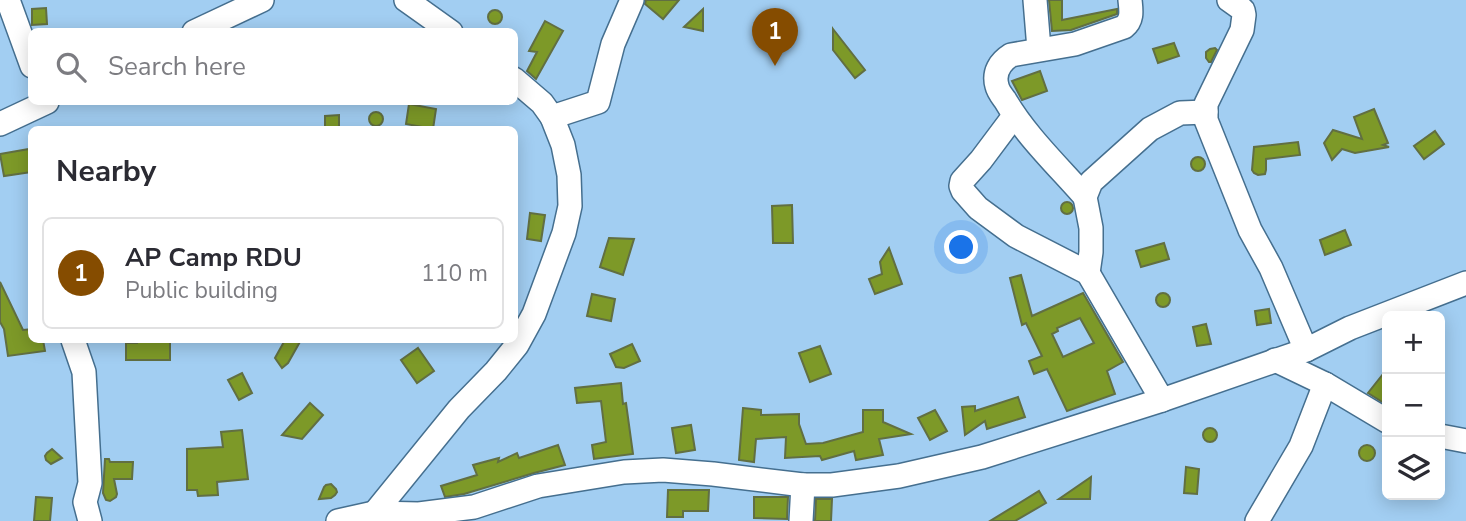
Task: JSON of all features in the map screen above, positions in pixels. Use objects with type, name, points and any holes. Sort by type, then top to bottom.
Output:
[{"type":"street","points":[[8,0],[28,55]]},
{"type":"street","points":[[202,28],[262,0]]},
{"type":"street","points":[[406,0],[445,28]]},
{"type":"street","points":[[552,117],[598,102],[613,44],[632,0]]},
{"type":"street","points":[[1035,0],[1039,49]]},
{"type":"street","points":[[1088,273],[1091,228],[1085,197],[1014,116],[997,87],[996,75],[1003,59],[1011,55],[1075,44],[1124,26],[1130,18],[1130,0]]},
{"type":"street","points":[[1229,0],[1243,10],[1244,23],[1206,104],[1207,127],[1250,230],[1271,268],[1306,350]]},
{"type":"street","points":[[371,517],[459,409],[517,345],[534,314],[561,243],[570,206],[569,175],[563,145],[552,117],[542,103],[518,82]]},
{"type":"street","points":[[0,124],[40,109]]},
{"type":"street","points":[[1085,197],[1091,182],[1150,129],[1180,113],[1206,112]]},
{"type":"street","points":[[1014,116],[962,181],[963,191],[978,208],[1016,236],[1088,273],[1162,400]]},
{"type":"street","points":[[338,521],[474,507],[538,486],[624,472],[663,470],[803,485],[864,482],[899,476],[982,457],[1162,400],[1306,350],[1350,328],[1466,283]]},
{"type":"street","points":[[74,343],[84,372],[90,483],[85,502],[90,521]]},
{"type":"street","points":[[1275,360],[1325,384],[1382,418]]},
{"type":"street","points":[[1257,521],[1301,446],[1325,384]]},
{"type":"street","points":[[1445,437],[1466,441]]},
{"type":"street","points":[[801,521],[803,485]]},
{"type":"building","points":[[646,0],[679,0],[663,19],[645,4]]},
{"type":"building","points":[[1049,0],[1062,0],[1062,20],[1117,9],[1117,14],[1071,30],[1052,31]]},
{"type":"building","points":[[46,8],[47,24],[32,25],[32,9]]},
{"type":"building","points":[[703,9],[703,31],[684,27]]},
{"type":"building","points":[[495,10],[500,12],[500,22],[495,24],[490,22],[488,17],[490,12]]},
{"type":"building","points":[[545,21],[563,31],[536,79],[527,71],[537,52],[529,51]]},
{"type":"building","points":[[833,29],[865,70],[855,78],[833,50]]},
{"type":"building","points":[[1174,43],[1179,56],[1158,63],[1153,49]]},
{"type":"building","points":[[1215,48],[1217,50],[1209,62],[1206,52]]},
{"type":"building","points":[[1040,71],[1047,91],[1022,100],[1012,81]]},
{"type":"building","points":[[409,105],[436,109],[433,126],[406,124]]},
{"type":"building","points":[[1374,109],[1388,143],[1383,145],[1389,147],[1355,153],[1342,149],[1332,160],[1324,143],[1333,130],[1362,139],[1354,117]]},
{"type":"building","points":[[376,112],[381,114],[381,124],[376,126],[371,124],[369,119],[371,114]]},
{"type":"building","points":[[339,115],[339,126],[325,126],[325,116]]},
{"type":"building","points":[[1435,131],[1444,144],[1424,159],[1414,146]]},
{"type":"building","points":[[1298,142],[1300,155],[1266,159],[1265,174],[1258,175],[1252,170],[1254,147]]},
{"type":"building","points":[[28,149],[28,173],[4,176],[0,154]]},
{"type":"building","points":[[1198,157],[1203,159],[1203,169],[1198,171],[1193,169],[1191,164],[1193,159]]},
{"type":"building","points":[[1062,203],[1072,203],[1072,213],[1062,213]]},
{"type":"building","points":[[792,205],[793,243],[773,243],[772,206]]},
{"type":"building","points":[[530,213],[545,215],[541,241],[527,239]]},
{"type":"building","points":[[1345,230],[1351,245],[1325,255],[1320,240]]},
{"type":"building","points":[[609,238],[634,239],[623,275],[600,267]]},
{"type":"building","points":[[1164,243],[1169,259],[1141,267],[1136,251]]},
{"type":"building","points":[[889,248],[902,284],[875,294],[869,279],[882,274],[880,262]]},
{"type":"building","points":[[1021,275],[1032,316],[1083,293],[1123,362],[1107,371],[1115,394],[1067,411],[1047,369],[1034,374],[1029,361],[1042,356],[1026,323],[1022,325],[1010,278]],"holes":[[[1080,318],[1094,343],[1063,357],[1052,334],[1058,331],[1057,328]]]},
{"type":"building","points":[[0,282],[23,330],[28,329],[28,343],[44,343],[45,351],[8,356],[4,329],[0,322]]},
{"type":"building","points":[[1160,293],[1166,293],[1170,300],[1166,307],[1160,307],[1156,303],[1156,297]]},
{"type":"building","points":[[592,294],[615,299],[611,321],[587,316]]},
{"type":"building","points":[[1269,309],[1271,323],[1257,325],[1255,311]]},
{"type":"building","points":[[1206,324],[1211,344],[1197,346],[1193,327]]},
{"type":"building","points":[[126,343],[170,343],[170,360],[126,360]]},
{"type":"building","points":[[283,343],[299,343],[282,368],[275,358]]},
{"type":"building","points":[[632,344],[640,361],[624,368],[616,367],[610,354]]},
{"type":"building","points":[[820,346],[831,374],[810,382],[799,353]]},
{"type":"building","points":[[418,348],[434,371],[417,383],[401,360]]},
{"type":"building","points":[[242,373],[252,393],[239,400],[228,380]]},
{"type":"building","points":[[1382,375],[1382,402],[1368,393]]},
{"type":"building","points":[[621,383],[633,454],[594,459],[592,445],[606,442],[601,401],[577,403],[575,388]]},
{"type":"building","points":[[1018,397],[1025,417],[987,429],[985,421],[965,435],[962,407],[975,406],[975,411]]},
{"type":"building","points":[[310,403],[323,415],[302,439],[282,435]]},
{"type":"building","points":[[743,408],[761,410],[761,415],[799,414],[799,424],[806,444],[823,443],[863,432],[863,410],[883,410],[883,422],[911,434],[879,439],[883,455],[856,460],[854,451],[822,460],[820,456],[785,458],[786,437],[756,439],[754,462],[739,460]]},
{"type":"building","points":[[935,410],[947,431],[930,440],[918,418]]},
{"type":"building","points":[[691,425],[695,450],[676,453],[672,428]]},
{"type":"building","points":[[1207,428],[1213,428],[1217,435],[1213,442],[1207,442],[1203,438],[1203,432]]},
{"type":"building","points":[[242,430],[248,479],[217,482],[218,495],[198,496],[197,490],[187,490],[187,449],[223,447],[221,432]]},
{"type":"building","points":[[558,445],[565,465],[445,497],[441,486],[477,475],[473,465],[499,458],[498,462],[517,453],[519,458]]},
{"type":"building","points":[[1367,445],[1375,453],[1367,461],[1359,453]]},
{"type":"building","points":[[52,449],[62,458],[51,464],[45,456]]},
{"type":"building","points":[[105,459],[110,462],[133,462],[132,479],[114,479],[117,494],[110,501],[106,500],[103,493]]},
{"type":"building","points":[[1186,467],[1199,469],[1197,494],[1184,493]]},
{"type":"building","points":[[1091,477],[1090,499],[1059,499]]},
{"type":"building","points":[[331,484],[336,489],[335,495],[319,499],[324,487]]},
{"type":"building","points":[[668,490],[709,490],[708,511],[683,511],[683,517],[667,517]]},
{"type":"building","points":[[1039,491],[1046,503],[1015,521],[990,521]]},
{"type":"building","points":[[36,497],[52,498],[50,521],[34,521]]},
{"type":"building","points":[[754,497],[788,497],[787,519],[754,518]]},
{"type":"building","points":[[816,499],[832,499],[831,521],[815,521]]},
{"type":"place","name":"AP Camp RDU","points":[[775,66]]}]
